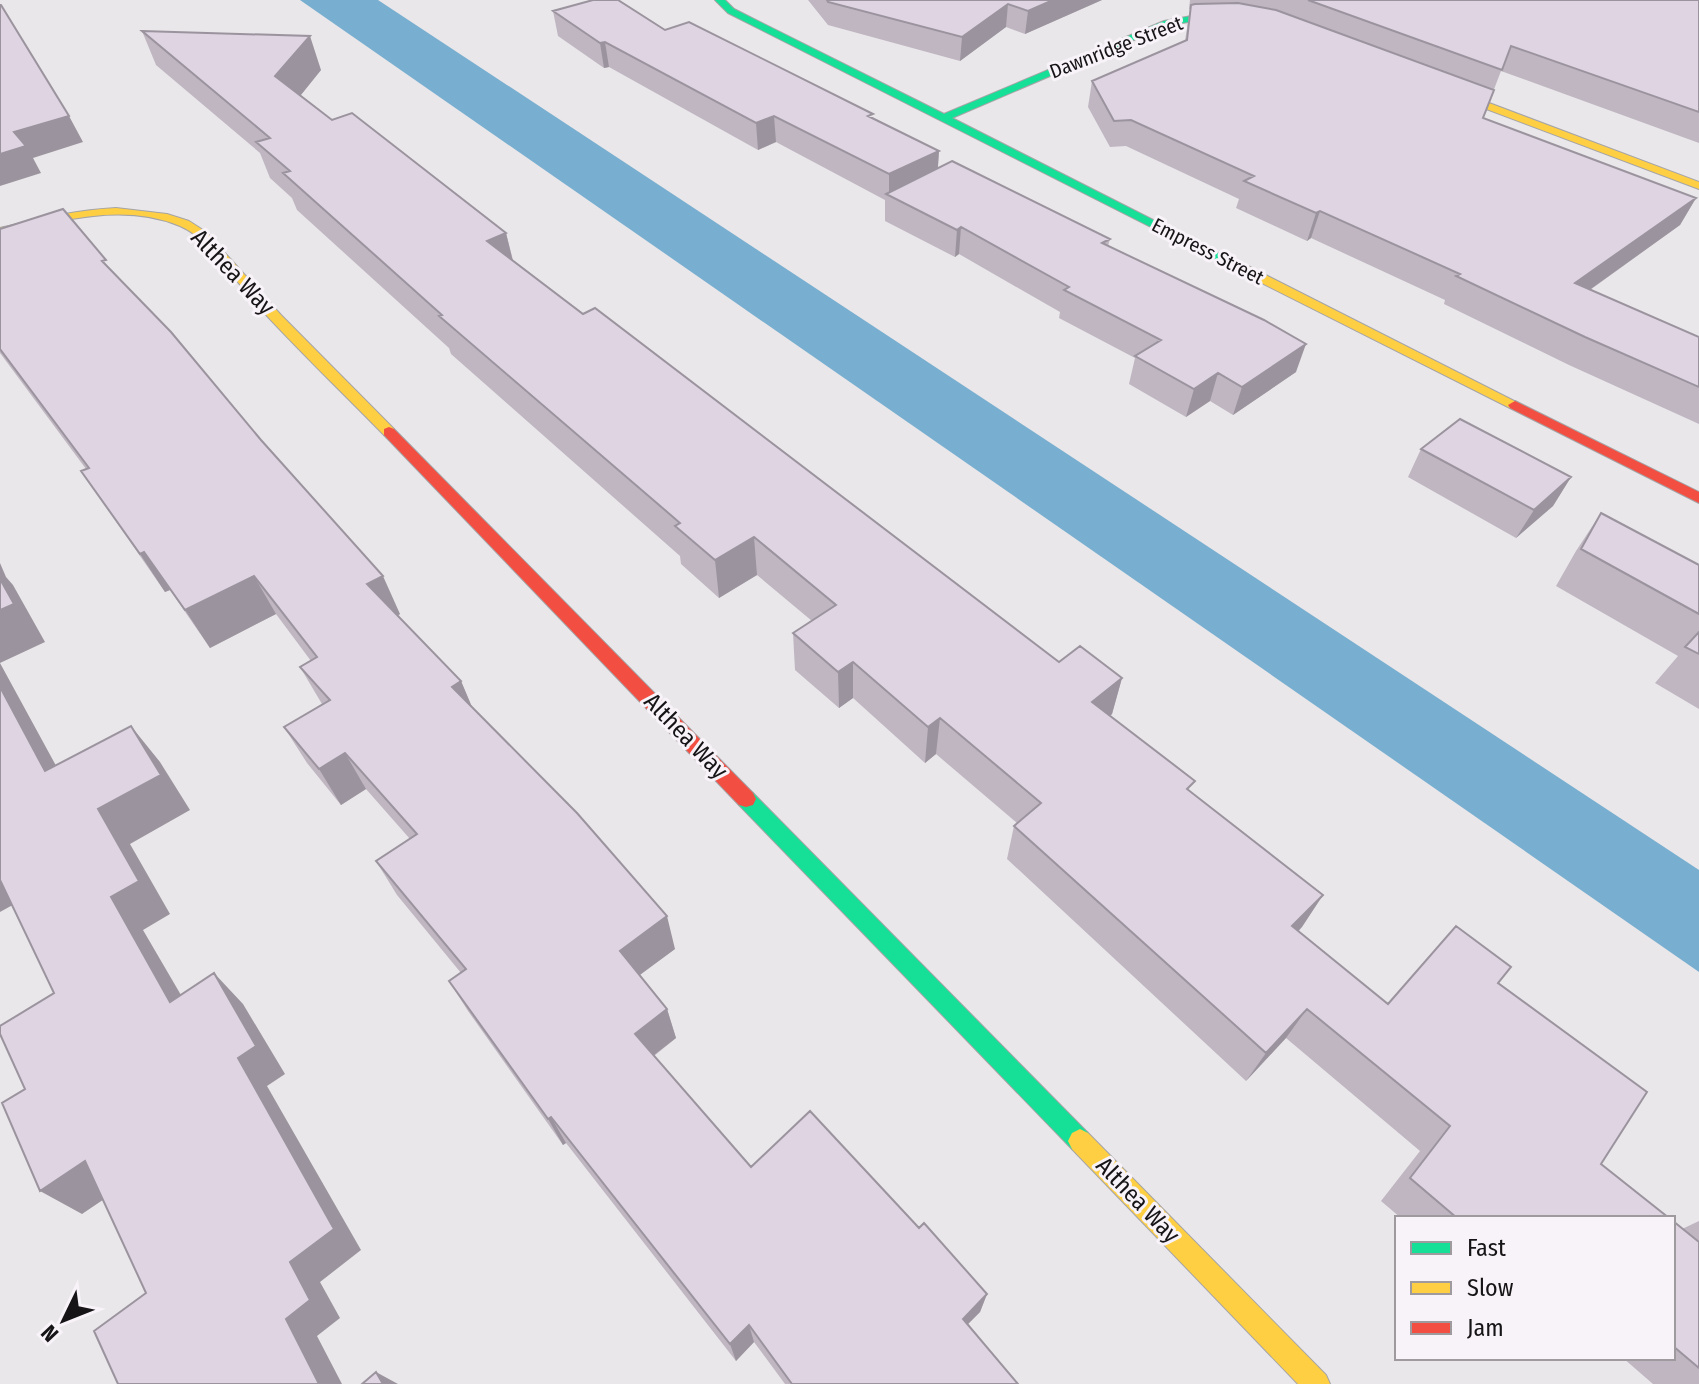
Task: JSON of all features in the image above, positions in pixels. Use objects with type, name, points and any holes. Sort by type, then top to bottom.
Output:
[{"type":"street","name":"Empress Street","points":[[720,0],[731,11],[1699,498]]},
{"type":"street","name":"Dawnridge Street","points":[[943,118],[1167,23],[1208,16],[1265,23]]},
{"type":"street","points":[[1422,81],[1699,186]]},
{"type":"street","name":"Althea Way","points":[[0,232],[55,218],[130,211],[185,224],[218,250],[251,290],[1317,1384]]},
{"type":"water","points":[[300,0],[378,0],[1699,870],[1699,972]]},
{"type":"building","points":[[593,0],[618,0],[665,30],[689,22],[873,114],[868,116],[939,151],[889,174],[774,116],[756,123],[605,42],[600,43],[553,11]]},
{"type":"building","points":[[827,0],[1053,0],[1028,11],[1008,4],[962,37]]},
{"type":"building","points":[[1308,0],[1699,0],[1699,112],[1511,46],[1502,70]]},
{"type":"building","points":[[1238,3],[1276,10],[1494,90],[1483,118],[1696,198],[1575,283],[1699,337],[1699,387],[1456,276],[1460,274],[1320,211],[1316,213],[1244,181],[1254,176],[1131,120],[1114,121],[1092,81],[1187,40],[1191,5]]},
{"type":"building","points":[[0,5],[69,116],[14,132],[26,146],[0,154]]},
{"type":"building","points":[[142,31],[310,36],[275,76],[332,120],[352,113],[506,233],[487,241],[583,314],[595,308],[1059,662],[1080,646],[1122,678],[1092,702],[1195,781],[1187,789],[1323,895],[1292,926],[1388,1004],[1456,926],[1511,967],[1498,983],[1647,1092],[1601,1164],[1666,1216],[1455,1216],[1410,1178],[1450,1126],[1307,1009],[1266,1053],[1014,826],[1041,803],[940,718],[928,727],[853,662],[838,672],[793,633],[836,605],[754,537],[715,560],[675,526],[680,523],[439,316],[442,315],[283,173],[290,171],[256,142],[270,138]]},
{"type":"building","points":[[952,161],[1110,239],[1102,243],[1264,320],[1306,344],[1242,387],[1218,373],[1194,389],[1135,356],[1161,340],[1064,290],[1069,287],[961,227],[957,230],[886,194]]},
{"type":"building","points":[[63,209],[106,260],[102,261],[171,332],[261,440],[383,576],[367,584],[461,681],[452,687],[577,813],[667,916],[620,951],[667,1009],[635,1034],[751,1167],[810,1111],[919,1228],[924,1223],[987,1294],[963,1319],[1018,1384],[792,1384],[749,1325],[730,1344],[551,1117],[548,1119],[449,981],[466,969],[376,861],[417,834],[345,753],[319,769],[284,727],[330,700],[300,667],[317,657],[254,576],[185,610],[144,552],[140,554],[81,471],[89,468],[0,349],[0,229]]},
{"type":"building","points":[[1460,419],[1571,477],[1534,510],[1421,449]]},
{"type":"building","points":[[1601,513],[1699,565],[1699,614],[1581,549]]},
{"type":"building","points":[[0,579],[14,604],[0,610]]},
{"type":"building","points":[[1699,632],[1699,654],[1685,647]]},
{"type":"building","points":[[0,687],[45,771],[131,726],[161,775],[98,809],[139,881],[111,897],[170,1002],[214,973],[256,1046],[238,1058],[334,1229],[290,1262],[310,1300],[286,1319],[319,1384],[118,1384],[94,1331],[146,1293],[85,1161],[40,1191],[2,1103],[25,1089],[0,1034],[0,1026],[54,993],[0,880]]},
{"type":"building","points":[[1675,1223],[1699,1242],[1699,1368],[1675,1348]]},
{"type":"building","points":[[376,1372],[383,1384],[362,1384]]},
{"type":"traffic: fast","points":[[720,0],[731,11],[1236,265]]},
{"type":"traffic: fast","points":[[943,118],[1167,23],[1208,16],[1247,19]]},
{"type":"traffic: fast","points":[[746,799],[1080,1141]]},
{"type":"traffic: slow","points":[[1432,85],[1699,186]]},
{"type":"traffic: slow","points":[[0,232],[92,213],[140,213],[185,224],[209,241],[258,299],[389,432]]},
{"type":"traffic: slow","points":[[1236,265],[1515,405]]},
{"type":"traffic: slow","points":[[1080,1141],[1317,1384]]},
{"type":"traffic: jam","points":[[1515,405],[1699,498]]},
{"type":"traffic: jam","points":[[389,432],[746,799]]}]
